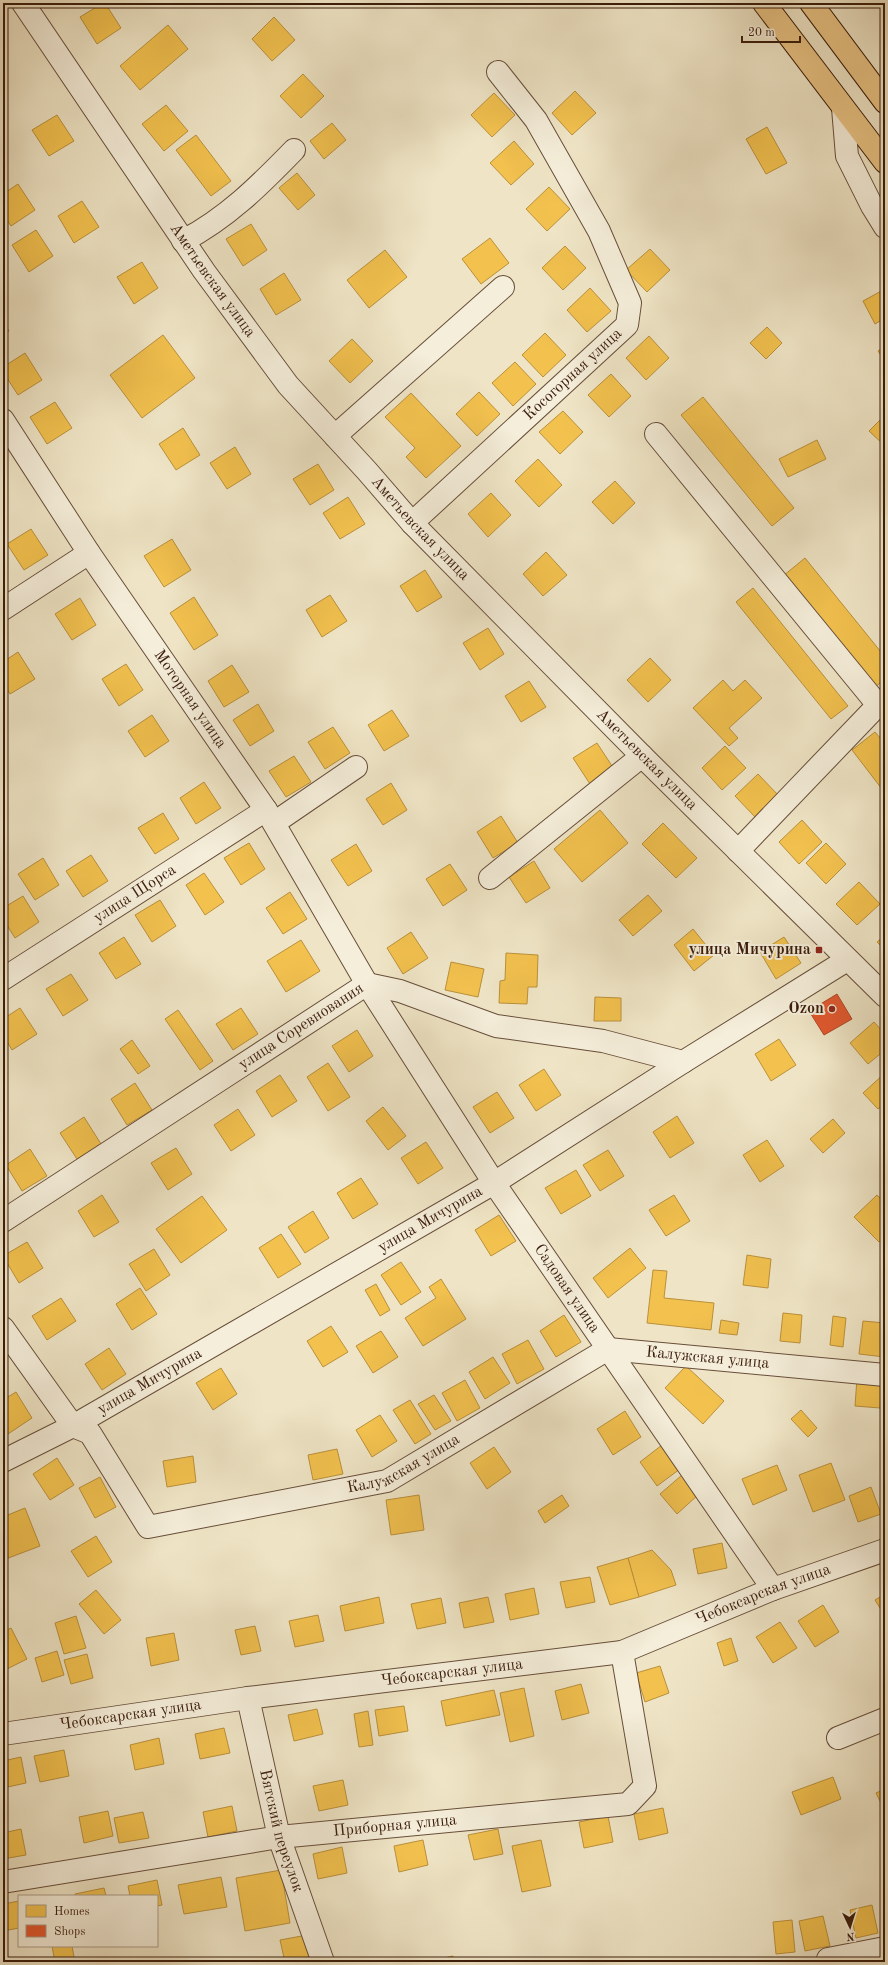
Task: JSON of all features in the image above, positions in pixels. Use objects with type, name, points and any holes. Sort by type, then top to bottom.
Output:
[{"type":"main road","points":[[764,3],[885,162]]},
{"type":"main road","points":[[811,3],[885,102]]},
{"type":"street","name":"Аметьевская улица","points":[[23,3],[183,241],[288,385],[412,523],[642,756],[885,996]]},
{"type":"street","name":"Косогорная улица","points":[[412,523],[627,325],[630,303],[599,231],[536,120],[498,72]]},
{"type":"street","points":[[843,108],[847,156],[872,206],[885,227]]},
{"type":"street","points":[[183,241],[196,234],[245,200],[294,150]]},
{"type":"street","points":[[335,436],[503,287]]},
{"type":"street","name":"Моторная улица","points":[[3,420],[89,553],[270,816],[367,984]]},
{"type":"street","points":[[656,434],[881,709],[738,851]]},
{"type":"street","points":[[3,609],[89,553]]},
{"type":"street","points":[[490,878],[642,756]]},
{"type":"street","name":"улица Щорса","points":[[3,979],[270,816],[356,767]]},
{"type":"street","name":"улица Мичурина","points":[[3,1461],[73,1426],[494,1183],[683,1062],[847,960]]},
{"type":"street","name":"улица Соревнования","points":[[3,1221],[367,984],[400,991],[496,1026],[603,1041],[683,1062]]},
{"type":"street","name":"Садовая улица","points":[[367,984],[494,1183],[772,1589]]},
{"type":"street","name":"Калужская улица","points":[[3,1328],[73,1426],[90,1433],[148,1527],[387,1481],[608,1349],[885,1376]]},
{"type":"street","name":"Чебоксарская улица","points":[[3,1734],[248,1698],[622,1652],[772,1589],[885,1550]]},
{"type":"street","name":"Приборная улица","points":[[3,1882],[279,1837],[628,1804],[645,1786],[622,1652]]},
{"type":"street","name":"Вятский переулок","points":[[248,1698],[279,1837],[323,1962]]},
{"type":"street","points":[[838,1738],[885,1719]]},
{"type":"street","points":[[828,1959],[885,1948]]},
{"type":"building: Homes","points":[[105,3],[121,28],[97,44],[80,17]]},
{"type":"building: Homes","points":[[274,17],[295,40],[272,61],[252,39]]},
{"type":"building: Homes","points":[[168,25],[188,49],[140,90],[120,66]]},
{"type":"building: Homes","points":[[303,74],[324,96],[301,118],[280,96]]},
{"type":"building: Homes","points":[[575,91],[596,113],[572,135],[552,113]]},
{"type":"building: Homes","points":[[494,93],[515,115],[492,137],[471,115]]},
{"type":"building: Homes","points":[[166,105],[188,131],[164,151],[142,124]]},
{"type":"building: Homes","points":[[57,115],[74,141],[49,156],[32,130]]},
{"type":"building: Homes","points":[[332,123],[346,140],[324,159],[310,141]]},
{"type":"building: Homes","points":[[767,127],[787,163],[766,174],[746,139]]},
{"type":"building: Homes","points":[[196,135],[231,181],[211,196],[176,150]]},
{"type":"building: Homes","points":[[514,141],[534,164],[511,185],[490,163]]},
{"type":"building: Homes","points":[[297,173],[315,195],[298,210],[279,188]]},
{"type":"building: Homes","points":[[18,184],[35,210],[11,226],[3,214],[3,194]]},
{"type":"building: Homes","points":[[549,187],[570,209],[547,231],[526,209]]},
{"type":"building: Homes","points":[[82,201],[99,227],[74,243],[58,216]]},
{"type":"building: Homes","points":[[251,224],[267,250],[243,266],[226,239]]},
{"type":"building: Homes","points":[[36,230],[53,256],[29,272],[12,245]]},
{"type":"building: Homes","points":[[490,238],[509,263],[481,284],[462,259]]},
{"type":"building: Homes","points":[[565,246],[586,268],[563,290],[542,268]]},
{"type":"building: Homes","points":[[650,249],[670,270],[647,292],[626,270]]},
{"type":"building: Homes","points":[[385,250],[407,277],[369,308],[347,280]]},
{"type":"building: Homes","points":[[142,262],[158,288],[134,304],[117,277]]},
{"type":"building: Homes","points":[[284,273],[301,300],[276,315],[260,289]]},
{"type":"building: Homes","points":[[590,288],[611,311],[587,332],[567,310]]},
{"type":"building: Homes","points":[[885,289],[885,318],[875,324],[863,301]]},
{"type":"building: Homes","points":[[3,322],[9,331],[3,335]]},
{"type":"building: Homes","points":[[767,327],[782,343],[766,359],[750,343]]},
{"type":"building: Homes","points":[[545,333],[566,355],[543,377],[522,355]]},
{"type":"building: Homes","points":[[163,335],[195,378],[142,418],[110,375]]},
{"type":"building: Homes","points":[[649,336],[669,358],[646,380],[626,358]]},
{"type":"building: Homes","points":[[352,339],[373,361],[350,383],[329,361]]},
{"type":"building: Homes","points":[[885,346],[885,361],[878,351]]},
{"type":"building: Homes","points":[[25,353],[42,380],[18,395],[3,372],[3,367]]},
{"type":"building: Homes","points":[[515,362],[536,384],[513,406],[492,383]]},
{"type":"building: Homes","points":[[611,374],[631,396],[609,417],[588,395]]},
{"type":"building: Homes","points":[[479,392],[500,414],[477,436],[456,414]]},
{"type":"building: Homes","points":[[411,393],[461,446],[426,478],[406,457],[415,448],[385,417]]},
{"type":"building: Homes","points":[[703,397],[794,508],[772,526],[681,415]]},
{"type":"building: Homes","points":[[55,402],[72,428],[47,444],[30,417]]},
{"type":"building: Homes","points":[[563,411],[583,432],[560,454],[539,432]]},
{"type":"building: Homes","points":[[885,415],[885,446],[869,431]]},
{"type":"building: Homes","points":[[183,428],[200,455],[176,470],[159,444]]},
{"type":"building: Homes","points":[[817,440],[826,459],[788,477],[779,459]]},
{"type":"building: Homes","points":[[235,447],[251,474],[227,489],[210,463]]},
{"type":"building: Homes","points":[[538,459],[562,485],[539,507],[515,481]]},
{"type":"building: Homes","points":[[318,464],[334,490],[310,505],[293,479]]},
{"type":"building: Homes","points":[[615,481],[635,503],[613,524],[592,502]]},
{"type":"building: Homes","points":[[491,493],[511,515],[488,537],[468,514]]},
{"type":"building: Homes","points":[[348,497],[365,524],[340,539],[323,513]]},
{"type":"building: Homes","points":[[31,529],[48,555],[24,570],[7,544]]},
{"type":"building: Homes","points":[[172,539],[191,570],[164,587],[144,556]]},
{"type":"building: Homes","points":[[546,552],[567,575],[543,596],[523,574]]},
{"type":"building: Homes","points":[[805,558],[885,657],[885,679],[874,688],[783,576]]},
{"type":"building: Homes","points":[[425,570],[442,597],[417,612],[400,586]]},
{"type":"building: Homes","points":[[753,588],[848,706],[831,719],[736,602]]},
{"type":"building: Homes","points":[[330,595],[347,621],[322,637],[306,610]]},
{"type":"building: Homes","points":[[194,597],[218,635],[194,650],[170,613]]},
{"type":"building: Homes","points":[[80,598],[96,625],[72,640],[55,614]]},
{"type":"building: Homes","points":[[488,628],[504,654],[480,670],[463,643]]},
{"type":"building: Homes","points":[[18,652],[35,679],[10,694],[3,683],[3,662]]},
{"type":"building: Homes","points":[[650,658],[671,680],[648,702],[627,680]]},
{"type":"building: Homes","points":[[126,664],[143,690],[119,706],[102,679]]},
{"type":"building: Homes","points":[[232,665],[249,692],[224,707],[208,681]]},
{"type":"building: Homes","points":[[723,680],[733,691],[745,680],[762,698],[729,728],[738,738],[729,746],[693,708]]},
{"type":"building: Homes","points":[[529,681],[546,707],[521,722],[505,696]]},
{"type":"building: Homes","points":[[258,704],[274,731],[250,746],[233,720]]},
{"type":"building: Homes","points":[[392,710],[409,736],[384,751],[368,725]]},
{"type":"building: Homes","points":[[152,715],[169,741],[145,757],[128,731]]},
{"type":"building: Homes","points":[[333,727],[350,753],[325,769],[308,742]]},
{"type":"building: Homes","points":[[875,732],[885,744],[885,793],[852,750]]},
{"type":"building: Homes","points":[[597,743],[614,769],[590,784],[573,758]]},
{"type":"building: Homes","points":[[725,746],[746,768],[722,790],[702,768]]},
{"type":"building: Homes","points":[[294,756],[311,782],[286,797],[269,771]]},
{"type":"building: Homes","points":[[758,774],[779,796],[756,818],[735,796]]},
{"type":"building: Homes","points":[[204,782],[221,808],[196,824],[180,798]]},
{"type":"building: Homes","points":[[391,783],[407,810],[383,825],[366,799]]},
{"type":"building: Homes","points":[[600,810],[628,843],[582,882],[554,849]]},
{"type":"building: Homes","points":[[163,813],[179,839],[155,854],[138,828]]},
{"type":"building: Homes","points":[[501,816],[518,843],[493,858],[477,832]]},
{"type":"building: Homes","points":[[802,820],[822,842],[799,864],[779,842]]},
{"type":"building: Homes","points":[[663,823],[697,858],[676,878],[642,844]]},
{"type":"building: Homes","points":[[249,843],[265,869],[241,885],[224,858]]},
{"type":"building: Homes","points":[[826,843],[846,864],[826,884],[806,863]]},
{"type":"building: Homes","points":[[356,844],[372,871],[348,886],[331,860]]},
{"type":"building: Homes","points":[[91,855],[108,881],[83,897],[66,871]]},
{"type":"building: Homes","points":[[43,858],[59,885],[35,900],[18,874]]},
{"type":"building: Homes","points":[[534,861],[550,888],[526,903],[509,877]]},
{"type":"building: Homes","points":[[450,864],[467,890],[443,906],[426,879]]},
{"type":"building: Homes","points":[[204,873],[224,902],[205,915],[186,885]]},
{"type":"building: Homes","points":[[859,882],[880,904],[857,925],[836,904]]},
{"type":"building: Homes","points":[[290,892],[307,919],[283,934],[266,908]]},
{"type":"building: Homes","points":[[648,895],[662,911],[633,936],[619,920]]},
{"type":"building: Homes","points":[[23,896],[39,922],[15,938],[3,919],[3,908]]},
{"type":"building: Homes","points":[[160,900],[176,926],[152,942],[135,915]]},
{"type":"building: Homes","points":[[693,929],[714,955],[694,971],[674,945]]},
{"type":"building: Homes","points":[[411,932],[428,958],[403,974],[387,948]]},
{"type":"building: Homes","points":[[885,935],[885,950],[877,942]]},
{"type":"building: Homes","points":[[124,937],[141,964],[116,979],[99,953]]},
{"type":"building: Homes","points":[[784,937],[801,963],[776,979],[760,952]]},
{"type":"building: Homes","points":[[3,939],[7,945],[3,947]]},
{"type":"building: Homes","points":[[301,940],[320,971],[286,992],[267,961]]},
{"type":"building: Homes","points":[[506,953],[538,955],[537,987],[528,987],[527,1004],[499,1003],[500,981],[505,980]]},
{"type":"building: Homes","points":[[451,962],[484,969],[478,997],[445,990]]},
{"type":"building: Homes","points":[[71,974],[88,1000],[63,1016],[46,989]]},
{"type":"building: Homes","points":[[595,997],[621,998],[621,1021],[594,1021]]},
{"type":"building: Homes","points":[[20,1008],[37,1034],[12,1050],[3,1035],[3,1019]]},
{"type":"building: Homes","points":[[241,1008],[258,1034],[233,1050],[216,1024]]},
{"type":"building: Homes","points":[[178,1010],[213,1061],[200,1070],[165,1019]]},
{"type":"building: Homes","points":[[874,1022],[885,1034],[885,1050],[868,1064],[850,1043]]},
{"type":"building: Homes","points":[[357,1030],[373,1056],[349,1072],[332,1046]]},
{"type":"building: Homes","points":[[779,1039],[796,1065],[771,1081],[755,1054]]},
{"type":"building: Homes","points":[[132,1040],[150,1066],[138,1074],[120,1049]]},
{"type":"building: Homes","points":[[328,1063],[350,1097],[328,1111],[307,1077]]},
{"type":"building: Homes","points":[[544,1069],[561,1095],[536,1111],[519,1085]]},
{"type":"building: Homes","points":[[885,1073],[885,1103],[878,1109],[863,1093]]},
{"type":"building: Homes","points":[[280,1075],[297,1101],[272,1117],[256,1091]]},
{"type":"building: Homes","points":[[135,1083],[152,1110],[127,1125],[111,1099]]},
{"type":"building: Homes","points":[[497,1092],[514,1118],[490,1133],[473,1107]]},
{"type":"building: Homes","points":[[383,1107],[406,1136],[388,1150],[366,1121]]},
{"type":"building: Homes","points":[[238,1109],[255,1135],[231,1151],[214,1125]]},
{"type":"building: Homes","points":[[677,1116],[694,1143],[670,1158],[653,1132]]},
{"type":"building: Homes","points":[[84,1117],[101,1144],[77,1159],[60,1133]]},
{"type":"building: Homes","points":[[833,1119],[845,1133],[823,1153],[810,1139]]},
{"type":"building: Homes","points":[[767,1140],[784,1166],[760,1182],[743,1155]]},
{"type":"building: Homes","points":[[426,1142],[443,1168],[418,1184],[401,1158]]},
{"type":"building: Homes","points":[[176,1148],[192,1174],[168,1190],[151,1163]]},
{"type":"building: Homes","points":[[30,1149],[47,1176],[22,1191],[6,1165]]},
{"type":"building: Homes","points":[[608,1150],[624,1176],[600,1191],[583,1165]]},
{"type":"building: Homes","points":[[576,1170],[591,1196],[561,1214],[545,1188]]},
{"type":"building: Homes","points":[[361,1178],[378,1204],[353,1219],[337,1193]]},
{"type":"building: Homes","points":[[102,1195],[119,1222],[94,1237],[78,1211]]},
{"type":"building: Homes","points":[[674,1195],[690,1221],[666,1236],[649,1210]]},
{"type":"building: Homes","points":[[877,1195],[885,1203],[885,1237],[879,1242],[854,1217]]},
{"type":"building: Homes","points":[[202,1196],[227,1230],[181,1263],[156,1229]]},
{"type":"building: Homes","points":[[313,1211],[329,1238],[305,1253],[288,1227]]},
{"type":"building: Homes","points":[[499,1215],[516,1241],[491,1256],[475,1230]]},
{"type":"building: Homes","points":[[281,1234],[301,1264],[278,1278],[259,1248]]},
{"type":"building: Homes","points":[[27,1242],[43,1268],[19,1283],[3,1256]]},
{"type":"building: Homes","points":[[630,1248],[646,1268],[608,1298],[593,1278]]},
{"type":"building: Homes","points":[[154,1249],[170,1275],[146,1291],[129,1264]]},
{"type":"building: Homes","points":[[747,1255],[771,1259],[768,1288],[743,1285]]},
{"type":"building: Homes","points":[[401,1262],[421,1292],[401,1305],[381,1275]]},
{"type":"building: Homes","points":[[653,1270],[667,1271],[664,1298],[714,1303],[711,1330],[647,1323]]},
{"type":"building: Homes","points":[[441,1279],[466,1319],[423,1346],[405,1318],[436,1298],[429,1287]]},
{"type":"building: Homes","points":[[376,1284],[390,1310],[380,1316],[365,1290]]},
{"type":"building: Homes","points":[[140,1288],[157,1314],[132,1330],[116,1304]]},
{"type":"building: Homes","points":[[61,1298],[76,1321],[47,1340],[32,1316]]},
{"type":"building: Homes","points":[[783,1313],[802,1315],[800,1343],[780,1341]]},
{"type":"building: Homes","points":[[564,1315],[581,1342],[556,1357],[540,1331]]},
{"type":"building: Homes","points":[[833,1316],[846,1318],[843,1347],[830,1345]]},
{"type":"building: Homes","points":[[721,1320],[739,1323],[737,1335],[719,1333]]},
{"type":"building: Homes","points":[[863,1321],[885,1323],[885,1357],[859,1354]]},
{"type":"building: Homes","points":[[331,1326],[348,1352],[323,1367],[307,1341]]},
{"type":"building: Homes","points":[[381,1331],[398,1357],[373,1373],[356,1346]]},
{"type":"building: Homes","points":[[528,1340],[544,1369],[517,1384],[502,1354]]},
{"type":"building: Homes","points":[[109,1348],[126,1374],[102,1390],[85,1364]]},
{"type":"building: Homes","points":[[493,1357],[510,1383],[485,1399],[469,1372]]},
{"type":"building: Homes","points":[[686,1366],[724,1401],[703,1424],[665,1388]]},
{"type":"building: Homes","points":[[221,1368],[237,1394],[213,1410],[196,1383]]},
{"type":"building: Homes","points":[[857,1378],[883,1380],[880,1408],[855,1406]]},
{"type":"building: Homes","points":[[465,1380],[480,1408],[457,1421],[442,1393]]},
{"type":"building: Homes","points":[[16,1392],[32,1418],[8,1434],[3,1426],[3,1400]]},
{"type":"building: Homes","points":[[434,1395],[451,1421],[435,1430],[418,1404]]},
{"type":"building: Homes","points":[[410,1400],[431,1434],[415,1444],[393,1410]]},
{"type":"building: Homes","points":[[801,1410],[817,1428],[808,1437],[791,1419]]},
{"type":"building: Homes","points":[[625,1411],[641,1437],[613,1455],[597,1429]]},
{"type":"building: Homes","points":[[380,1415],[397,1441],[372,1457],[356,1430]]},
{"type":"building: Homes","points":[[662,1445],[680,1469],[657,1486],[640,1462]]},
{"type":"building: Homes","points":[[494,1447],[511,1472],[487,1489],[470,1463]]},
{"type":"building: Homes","points":[[337,1449],[343,1474],[313,1480],[308,1455]]},
{"type":"building: Homes","points":[[193,1456],[196,1482],[167,1487],[163,1461]]},
{"type":"building: Homes","points":[[57,1458],[74,1485],[50,1500],[33,1474]]},
{"type":"building: Homes","points":[[831,1463],[845,1500],[813,1512],[799,1475]]},
{"type":"building: Homes","points":[[777,1465],[787,1490],[753,1505],[742,1479]]},
{"type":"building: Homes","points":[[682,1475],[698,1495],[677,1514],[660,1494]]},
{"type":"building: Homes","points":[[100,1477],[116,1507],[95,1518],[79,1488]]},
{"type":"building: Homes","points":[[871,1487],[881,1514],[858,1522],[849,1496]]},
{"type":"building: Homes","points":[[419,1495],[424,1530],[391,1535],[386,1500]]},
{"type":"building: Homes","points":[[562,1495],[569,1506],[545,1523],[538,1511]]},
{"type":"building: Homes","points":[[25,1508],[40,1546],[3,1560],[3,1517]]},
{"type":"building: Homes","points":[[96,1536],[112,1562],[88,1577],[71,1551]]},
{"type":"building: Homes","points":[[722,1543],[727,1568],[698,1574],[693,1549]]},
{"type":"building: Homes","points":[[652,1550],[671,1570],[676,1585],[639,1597],[628,1558]]},
{"type":"building: Homes","points":[[628,1558],[639,1597],[610,1605],[597,1567]]},
{"type":"building: Homes","points":[[590,1577],[595,1602],[566,1608],[560,1582]]},
{"type":"building: Homes","points":[[534,1588],[539,1614],[510,1620],[505,1594]]},
{"type":"building: Homes","points":[[96,1590],[121,1620],[104,1634],[79,1604]]},
{"type":"building: Homes","points":[[885,1594],[885,1616],[875,1600]]},
{"type":"building: Homes","points":[[379,1597],[384,1623],[345,1631],[340,1606]]},
{"type":"building: Homes","points":[[488,1597],[494,1622],[464,1628],[459,1603]]},
{"type":"building: Homes","points":[[441,1598],[446,1623],[417,1629],[411,1604]]},
{"type":"building: Homes","points":[[823,1605],[839,1632],[815,1647],[798,1621]]},
{"type":"building: Homes","points":[[318,1615],[324,1641],[295,1647],[289,1621]]},
{"type":"building: Homes","points":[[76,1616],[86,1648],[64,1654],[55,1623]]},
{"type":"building: Homes","points":[[780,1622],[797,1648],[773,1663],[756,1637]]},
{"type":"building: Homes","points":[[255,1626],[261,1651],[241,1655],[235,1630]]},
{"type":"building: Homes","points":[[11,1628],[27,1659],[3,1671],[3,1632]]},
{"type":"building: Homes","points":[[174,1633],[179,1660],[151,1666],[146,1638]]},
{"type":"building: Homes","points":[[731,1638],[738,1661],[724,1666],[717,1643]]},
{"type":"building: Homes","points":[[57,1651],[64,1675],[42,1682],[35,1658]]},
{"type":"building: Homes","points":[[87,1654],[93,1678],[71,1684],[64,1660]]},
{"type":"building: Homes","points":[[660,1666],[669,1693],[645,1702],[636,1673]]},
{"type":"building: Homes","points":[[581,1684],[589,1713],[562,1720],[555,1691]]},
{"type":"building: Homes","points":[[524,1688],[534,1736],[510,1742],[500,1693]]},
{"type":"building: Homes","points":[[494,1690],[500,1715],[446,1726],[441,1701]]},
{"type":"building: Homes","points":[[404,1706],[408,1731],[379,1736],[375,1710]]},
{"type":"building: Homes","points":[[317,1709],[323,1734],[294,1741],[288,1715]]},
{"type":"building: Homes","points":[[368,1711],[373,1745],[359,1747],[354,1714]]},
{"type":"building: Homes","points":[[224,1728],[230,1753],[200,1759],[195,1734]]},
{"type":"building: Homes","points":[[159,1738],[164,1764],[135,1770],[130,1745]]},
{"type":"building: Homes","points":[[64,1750],[69,1776],[40,1782],[34,1756]]},
{"type":"building: Homes","points":[[21,1757],[26,1783],[3,1788],[3,1761]]},
{"type":"building: Homes","points":[[833,1777],[841,1799],[801,1815],[792,1792]]},
{"type":"building: Homes","points":[[343,1780],[348,1805],[319,1811],[313,1786]]},
{"type":"building: Homes","points":[[885,1789],[885,1811],[876,1793]]},
{"type":"building: Homes","points":[[232,1806],[237,1831],[208,1837],[203,1812]]},
{"type":"building: Homes","points":[[663,1808],[668,1833],[639,1840],[634,1814]]},
{"type":"building: Homes","points":[[108,1811],[113,1836],[84,1843],[79,1817]]},
{"type":"building: Homes","points":[[143,1812],[149,1838],[119,1843],[114,1818]]},
{"type":"building: Homes","points":[[608,1816],[613,1842],[584,1848],[579,1822]]},
{"type":"building: Homes","points":[[21,1829],[26,1855],[3,1859],[3,1833]]},
{"type":"building: Homes","points":[[498,1829],[503,1854],[474,1860],[468,1835]]},
{"type":"building: Homes","points":[[423,1840],[428,1865],[399,1872],[394,1846]]},
{"type":"building: Homes","points":[[541,1840],[551,1886],[522,1892],[512,1846]]},
{"type":"building: Homes","points":[[342,1847],[347,1873],[318,1879],[313,1854]]},
{"type":"building: Homes","points":[[281,1870],[290,1923],[245,1931],[236,1878]]},
{"type":"building: Homes","points":[[221,1877],[227,1907],[184,1914],[178,1885]]},
{"type":"building: Homes","points":[[157,1880],[162,1905],[158,1906],[158,1895],[130,1895],[128,1886]]},
{"type":"building: Homes","points":[[104,1888],[106,1895],[75,1895]]},
{"type":"building: Homes","points":[[18,1901],[18,1928],[3,1931],[3,1904]]},
{"type":"building: Homes","points":[[872,1905],[878,1933],[856,1938],[850,1910]]},
{"type":"building: Homes","points":[[823,1916],[830,1946],[805,1951],[799,1921]]},
{"type":"building: Homes","points":[[792,1920],[795,1952],[776,1954],[773,1922]]},
{"type":"building: Homes","points":[[307,1935],[313,1962],[285,1962],[280,1940]]},
{"type":"building: Homes","points":[[52,1947],[72,1947],[75,1962],[55,1962]]},
{"type":"building: Homes","points":[[453,1956],[454,1962],[426,1962]]},
{"type":"building: Shops","points":[[837,994],[852,1019],[824,1035],[809,1011]]},
{"type":"place","name":"улица Мичурина","points":[[819,950]]},
{"type":"place","name":"Ozon","points":[[832,1009]]}]
